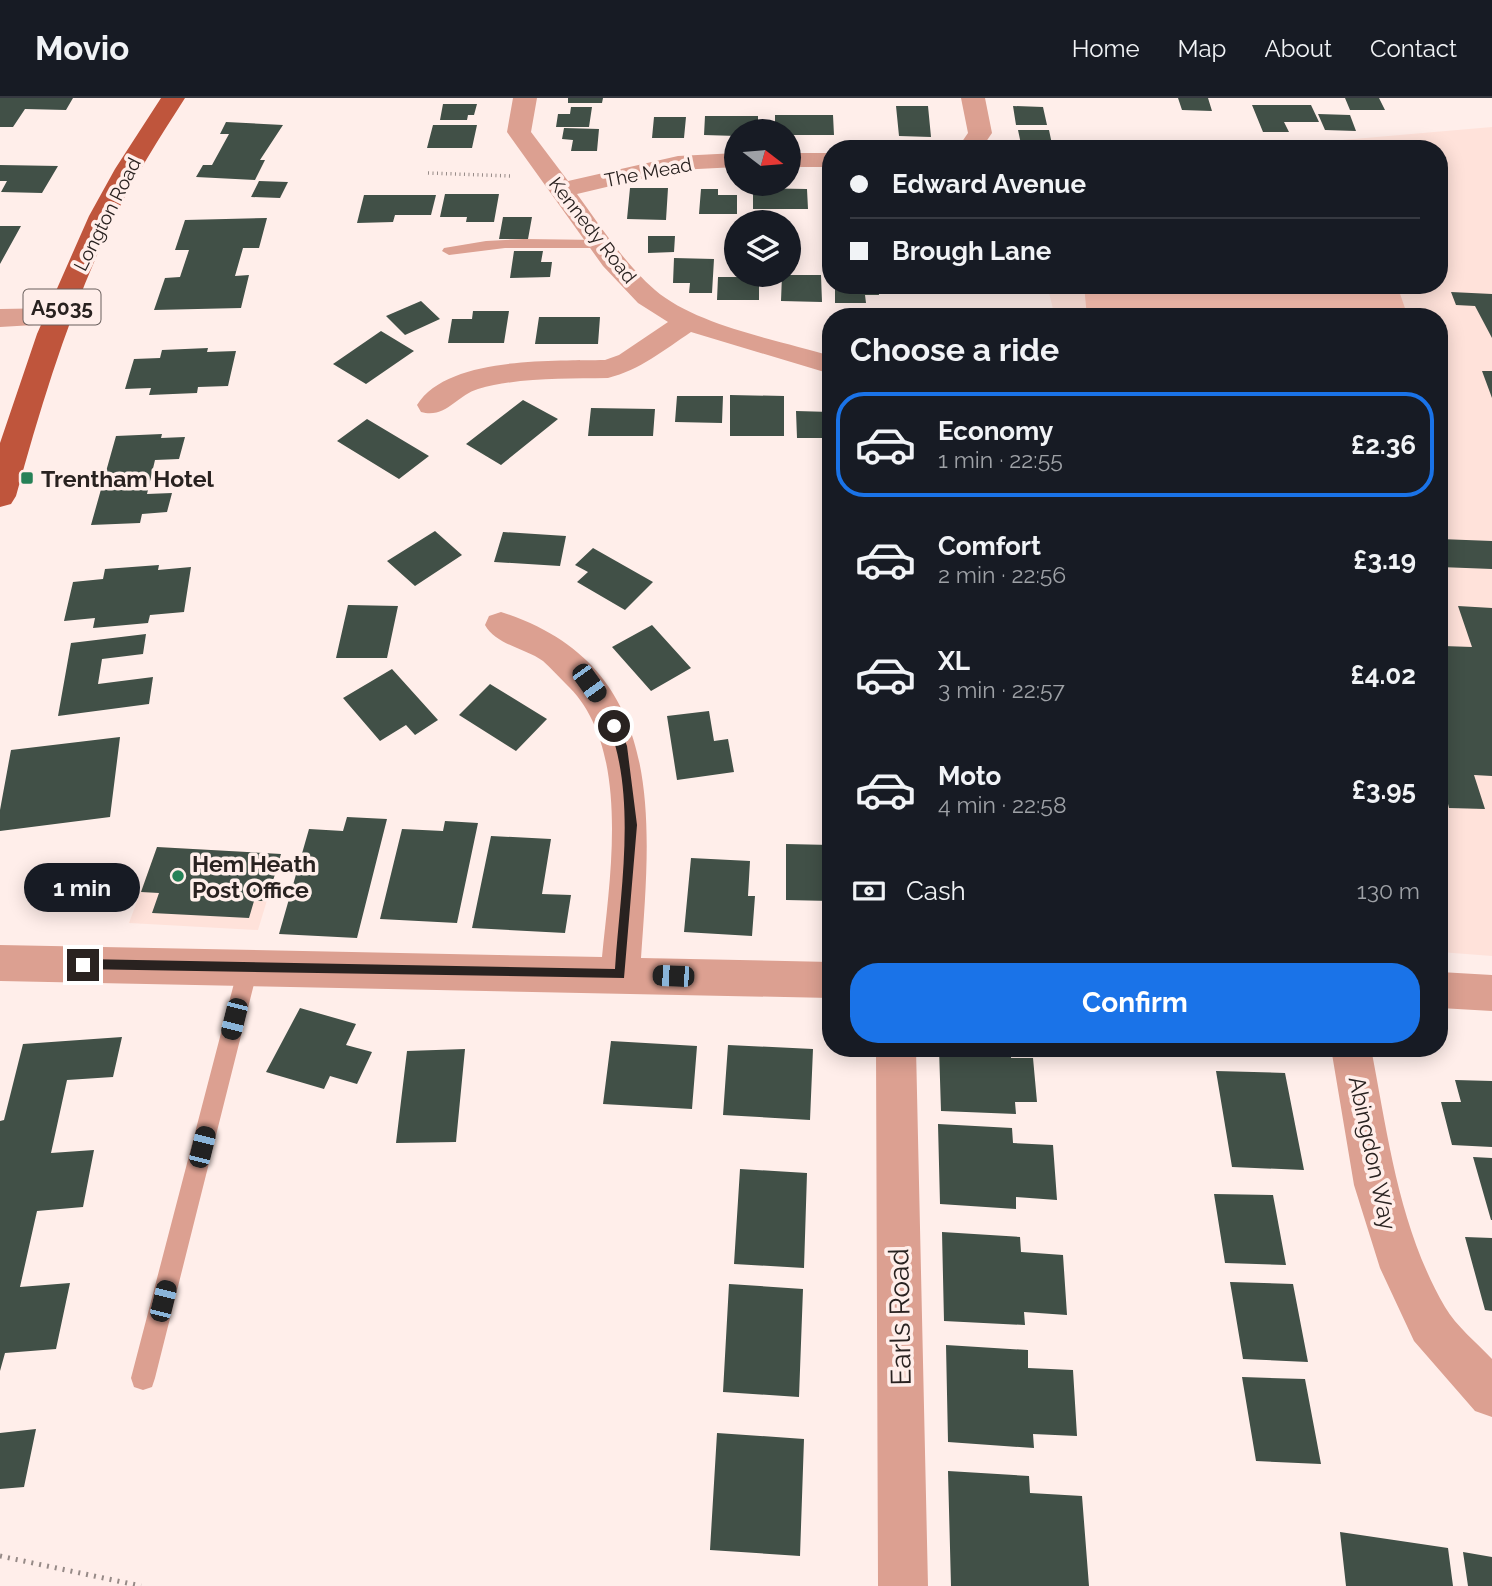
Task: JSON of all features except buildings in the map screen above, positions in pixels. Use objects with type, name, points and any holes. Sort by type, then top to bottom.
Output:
[{"type":"main road","name":"Longton Road","points":[[0,496],[58,317],[122,179],[173,98]]},
{"type":"street","name":"Kennedy Road","points":[[525,98],[519,132],[600,244],[647,297],[687,323],[822,362]]},
{"type":"street","points":[[973,98],[980,132],[975,140]]},
{"type":"street","points":[[802,160],[822,160]]},
{"type":"street","name":"The Mead","points":[[556,184],[678,163],[724,161]]},
{"type":"street","points":[[0,318],[58,317]]},
{"type":"street","points":[[431,405],[464,383],[506,372],[608,369],[629,361],[687,323]]},
{"type":"street","points":[[500,625],[529,635],[566,659],[589,683],[607,708],[622,746],[631,825],[620,974]]},
{"type":"street","points":[[0,963],[822,980]]},
{"type":"street","points":[[1448,990],[1492,993]]},
{"type":"street","name":"Earls Road","points":[[896,1057],[903,1586]]},
{"type":"street","name":"Abingdon Way","points":[[1353,1057],[1376,1185],[1396,1252],[1430,1325],[1492,1394]]},
{"type":"lane","points":[[449,251],[488,244],[600,244]]},
{"type":"lane","points":[[143,1378],[248,968]]},
{"type":"path","points":[[428,173],[556,184]]},
{"type":"path","points":[[0,1556],[141,1586]]},
{"type":"shaded area","points":[[1492,127],[1492,956],[1448,953],[1448,308],[1053,308],[1049,294],[1448,294],[1448,140],[1342,140]]},
{"type":"shaded area","points":[[1085,294],[1400,294],[1405,308],[1086,308]]},
{"type":"shaded area","points":[[157,847],[281,854],[258,930],[129,923]]},
{"type":"place","name":"Trentham Hotel","points":[[27,478]]},
{"type":"place","name":"Hem Heath Post Office","points":[[178,876]]},
{"type":"route","points":[[83,965],[620,974],[631,825],[622,746],[614,726]]}]
